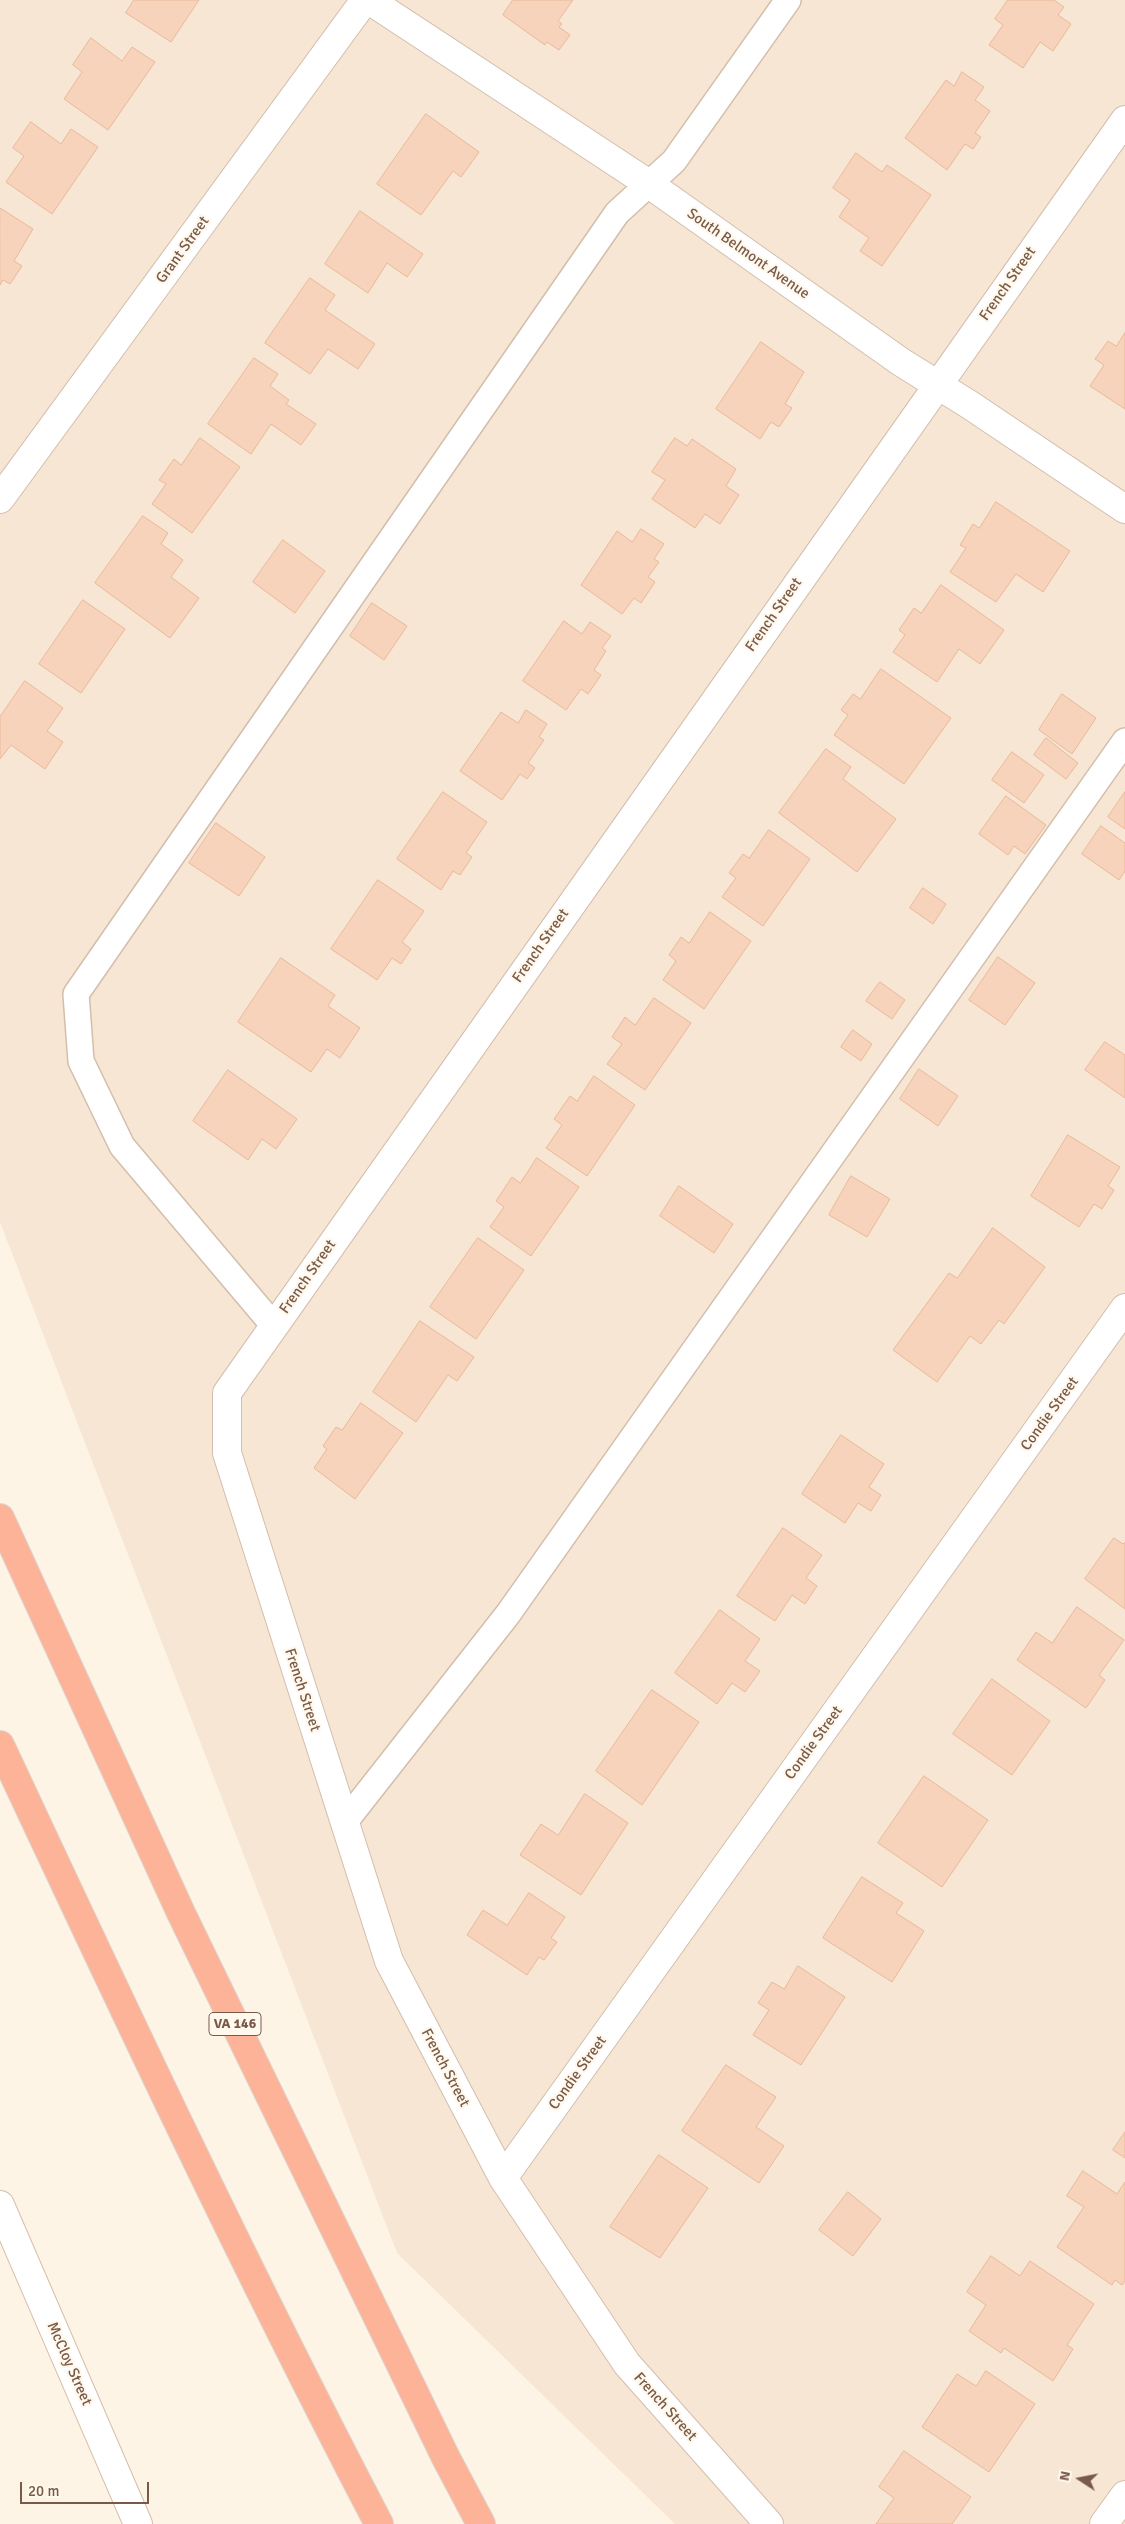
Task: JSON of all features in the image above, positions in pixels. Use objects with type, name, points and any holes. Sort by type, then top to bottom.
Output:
[{"type":"highway","name":"VA 146","points":[[0,1518],[180,1913],[446,2458],[481,2524]]},
{"type":"highway","points":[[0,1745],[123,2008],[328,2427],[378,2524]]},
{"type":"street","name":"Grant Street","points":[[0,499],[365,0]]},
{"type":"street","name":"South Belmont Avenue","points":[[369,0],[649,184],[901,362],[938,384],[1125,509]]},
{"type":"street","name":"French Street","points":[[769,2524],[627,2364],[503,2178],[389,1961],[227,1453],[227,1393],[1125,120]]},
{"type":"street","name":"Condie Street","points":[[503,2178],[1125,1308]]},
{"type":"street","name":"McCloy Street","points":[[0,2204],[138,2524]]},
{"type":"street","points":[[1104,2524],[1125,2495]]},
{"type":"lane","points":[[274,1326],[122,1146],[81,1061],[76,994],[617,213],[674,162],[788,0]]},
{"type":"lane","points":[[344,1823],[508,1614],[1125,741]]},
{"type":"shaded area","points":[[0,0],[1125,0],[1125,2524],[675,2524],[397,2253],[0,1222]]},
{"type":"building","points":[[134,0],[199,0],[171,42],[126,13]]},
{"type":"building","points":[[513,0],[573,0],[558,21],[562,24],[559,27],[570,35],[559,50],[547,42],[545,45],[503,15]]},
{"type":"building","points":[[1008,0],[1054,0],[1064,7],[1058,15],[1071,24],[1053,51],[1040,42],[1023,68],[989,45],[1003,25],[995,19]]},
{"type":"building","points":[[91,38],[122,61],[132,47],[155,62],[108,130],[64,99],[82,72],[73,65]]},
{"type":"building","points":[[962,72],[984,87],[975,100],[990,111],[975,133],[981,137],[973,149],[965,144],[947,170],[905,138],[946,80],[954,86]]},
{"type":"building","points":[[426,114],[479,152],[461,177],[453,171],[421,215],[377,184]]},
{"type":"building","points":[[31,122],[61,144],[71,129],[98,147],[52,214],[6,182],[24,156],[13,148]]},
{"type":"building","points":[[856,153],[882,172],[887,165],[931,195],[882,266],[860,251],[869,238],[839,217],[850,200],[833,188]]},
{"type":"building","points":[[0,208],[33,229],[14,261],[22,266],[10,284],[3,280],[0,285]]},
{"type":"building","points":[[360,211],[423,254],[407,277],[387,263],[368,293],[325,264]]},
{"type":"building","points":[[310,278],[335,295],[325,310],[375,344],[358,369],[328,349],[310,374],[265,343]]},
{"type":"building","points":[[1125,333],[1125,409],[1090,386],[1104,365],[1095,359],[1108,341],[1116,346]]},
{"type":"building","points":[[761,342],[804,372],[785,404],[792,408],[779,427],[771,422],[760,439],[716,409]]},
{"type":"building","points":[[254,358],[278,374],[270,386],[289,400],[286,404],[316,424],[301,445],[271,424],[251,454],[208,424]]},
{"type":"building","points":[[200,438],[240,467],[192,533],[152,504],[166,484],[159,480],[174,459],[181,465]]},
{"type":"building","points":[[675,438],[687,446],[692,439],[736,469],[726,486],[739,495],[720,524],[705,514],[695,528],[652,499],[665,480],[652,472]]},
{"type":"building","points":[[996,502],[1070,551],[1043,592],[1016,574],[996,602],[950,572],[966,548],[960,545],[973,524],[979,528]]},
{"type":"building","points":[[143,516],[168,533],[161,544],[183,560],[171,577],[199,598],[170,638],[95,583]]},
{"type":"building","points":[[641,529],[664,544],[654,559],[659,562],[648,577],[655,582],[641,603],[634,598],[622,614],[581,585],[617,531],[632,542]]},
{"type":"building","points":[[283,540],[325,571],[295,613],[253,582]]},
{"type":"building","points":[[941,585],[1004,630],[980,664],[959,649],[937,682],[893,652],[905,635],[899,630],[914,608],[921,613]]},
{"type":"building","points":[[83,600],[125,629],[81,693],[39,664]]},
{"type":"building","points":[[372,603],[407,626],[384,660],[350,636]]},
{"type":"building","points":[[564,621],[582,634],[590,622],[611,636],[602,648],[606,651],[594,670],[601,675],[588,694],[581,689],[566,710],[523,681]]},
{"type":"building","points":[[881,669],[951,718],[904,784],[834,735],[848,715],[841,710],[853,694],[860,699]]},
{"type":"building","points":[[25,681],[63,708],[47,731],[63,742],[45,769],[11,745],[0,759],[0,717]]},
{"type":"building","points":[[1062,694],[1096,718],[1072,754],[1039,730]]},
{"type":"building","points":[[526,710],[547,724],[539,737],[544,740],[528,763],[535,768],[527,779],[520,774],[502,800],[460,771],[501,712],[518,723]]},
{"type":"building","points":[[1046,738],[1078,763],[1066,779],[1034,755]]},
{"type":"building","points":[[826,749],[851,767],[843,779],[896,819],[857,872],[779,813]]},
{"type":"building","points":[[1012,752],[1044,775],[1024,803],[992,780]]},
{"type":"building","points":[[443,792],[487,822],[466,853],[472,857],[460,875],[453,871],[441,890],[397,859]]},
{"type":"building","points":[[1125,792],[1125,829],[1108,817]]},
{"type":"building","points":[[1006,796],[1046,825],[1025,854],[1014,846],[1008,855],[979,834]]},
{"type":"building","points":[[216,823],[265,857],[239,896],[189,863]]},
{"type":"building","points":[[1101,826],[1125,843],[1125,871],[1119,880],[1082,854]]},
{"type":"building","points":[[769,830],[810,859],[763,926],[722,897],[736,878],[729,873],[743,854],[749,858]]},
{"type":"building","points":[[378,880],[424,911],[402,942],[411,949],[401,964],[392,958],[377,980],[331,949]]},
{"type":"building","points":[[923,888],[946,904],[933,924],[910,908]]},
{"type":"building","points":[[710,912],[751,941],[704,1009],[663,980],[676,961],[669,955],[681,937],[689,943]]},
{"type":"building","points":[[998,957],[1035,983],[1005,1025],[969,1000]]},
{"type":"building","points":[[281,958],[335,995],[328,1006],[360,1028],[340,1058],[327,1049],[311,1072],[238,1022]]},
{"type":"building","points":[[880,982],[905,1000],[892,1019],[866,1001]]},
{"type":"building","points":[[654,998],[691,1023],[645,1090],[607,1064],[622,1044],[612,1037],[625,1017],[635,1025]]},
{"type":"building","points":[[853,1030],[872,1044],[861,1061],[841,1047]]},
{"type":"building","points":[[1105,1042],[1125,1055],[1125,1098],[1085,1070]]},
{"type":"building","points":[[919,1069],[958,1096],[938,1126],[900,1099]]},
{"type":"building","points":[[228,1070],[297,1119],[276,1149],[262,1139],[248,1160],[193,1121]]},
{"type":"building","points":[[594,1076],[635,1105],[587,1176],[546,1148],[562,1125],[554,1119],[570,1096],[577,1101]]},
{"type":"building","points":[[1068,1135],[1120,1167],[1108,1186],[1114,1190],[1102,1209],[1094,1204],[1079,1227],[1031,1196]]},
{"type":"building","points":[[537,1158],[579,1187],[531,1256],[490,1227],[504,1207],[496,1201],[512,1177],[520,1183]]},
{"type":"building","points":[[851,1176],[890,1199],[867,1237],[829,1215]]},
{"type":"building","points":[[679,1186],[733,1224],[714,1253],[660,1216]]},
{"type":"building","points":[[993,1228],[1045,1267],[1004,1324],[999,1320],[981,1344],[970,1336],[937,1382],[893,1350],[949,1273],[957,1278]]},
{"type":"building","points":[[478,1238],[524,1270],[476,1339],[430,1307]]},
{"type":"building","points":[[420,1321],[474,1357],[457,1381],[448,1375],[416,1422],[373,1392]]},
{"type":"building","points":[[361,1403],[403,1433],[355,1499],[314,1468],[327,1449],[323,1446],[336,1427],[342,1430]]},
{"type":"building","points":[[841,1435],[884,1464],[869,1487],[881,1495],[871,1511],[858,1503],[845,1523],[802,1494]]},
{"type":"building","points":[[783,1528],[822,1555],[806,1578],[817,1586],[805,1604],[792,1595],[775,1621],[737,1596]]},
{"type":"building","points":[[1114,1538],[1123,1544],[1125,1542],[1125,1609],[1085,1579]]},
{"type":"building","points":[[1077,1607],[1124,1640],[1099,1675],[1105,1680],[1086,1708],[1017,1660],[1036,1632],[1052,1643]]},
{"type":"building","points":[[720,1610],[760,1639],[745,1661],[760,1671],[745,1692],[732,1683],[717,1704],[675,1673]]},
{"type":"building","points":[[992,1679],[1050,1721],[1012,1775],[953,1734]]},
{"type":"building","points":[[652,1690],[699,1722],[642,1805],[596,1771]]},
{"type":"building","points":[[924,1776],[988,1820],[942,1887],[878,1843]]},
{"type":"building","points":[[585,1794],[628,1823],[581,1895],[520,1855],[541,1824],[558,1835]]},
{"type":"building","points":[[862,1877],[903,1903],[896,1913],[924,1931],[892,1982],[823,1938]]},
{"type":"building","points":[[529,1893],[565,1917],[551,1938],[557,1942],[544,1960],[539,1957],[527,1975],[467,1935],[483,1910],[507,1925]]},
{"type":"building","points":[[798,1966],[845,1997],[801,2065],[753,2035],[769,2010],[758,2003],[772,1982],[784,1989]]},
{"type":"building","points":[[726,2065],[776,2097],[756,2127],[784,2146],[759,2183],[682,2131]]},
{"type":"building","points":[[1125,2132],[1125,2158],[1113,2150]]},
{"type":"building","points":[[659,2155],[708,2188],[660,2258],[610,2227]]},
{"type":"building","points":[[1083,2171],[1117,2194],[1125,2182],[1125,2281],[1122,2285],[1115,2280],[1112,2285],[1057,2247],[1084,2207],[1067,2196]]},
{"type":"building","points":[[848,2192],[881,2219],[853,2256],[819,2230]]},
{"type":"building","points":[[991,2256],[1020,2276],[1030,2261],[1094,2304],[1067,2345],[1073,2349],[1053,2381],[1004,2348],[1001,2353],[969,2331],[986,2305],[967,2292]]},
{"type":"building","points":[[986,2371],[1035,2404],[989,2472],[922,2427],[957,2374],[976,2386]]},
{"type":"building","points":[[904,2451],[971,2497],[952,2524],[876,2524],[894,2498],[879,2487]]}]
